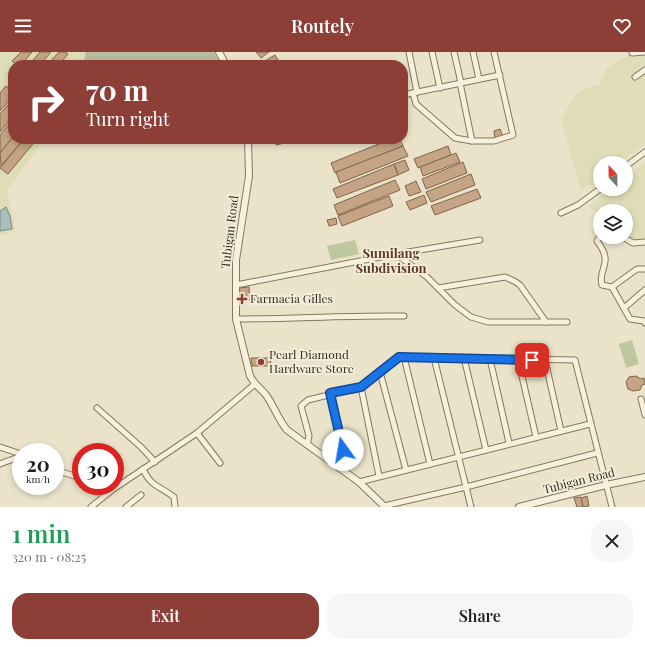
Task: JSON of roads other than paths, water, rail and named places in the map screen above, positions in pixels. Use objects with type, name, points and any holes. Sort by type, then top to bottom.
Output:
[{"type":"street","points":[[409,52],[416,104],[455,138],[472,141],[494,141],[513,135],[494,52]]},
{"type":"street","points":[[432,52],[440,88]]},
{"type":"street","points":[[454,52],[472,141]]},
{"type":"street","points":[[473,52],[479,79]]},
{"type":"street","points":[[632,53],[645,52]]},
{"type":"street","points":[[635,77],[645,70]]},
{"type":"street","points":[[408,94],[500,75]]},
{"type":"street","name":"Tubigan Road","points":[[248,144],[249,176],[236,260],[236,319],[250,376],[254,384],[265,394],[286,430],[359,482],[385,507]]},
{"type":"street","points":[[633,161],[645,152]]},
{"type":"street","points":[[561,213],[578,205],[593,194]]},
{"type":"street","points":[[236,285],[396,254],[480,240]]},
{"type":"street","points":[[633,244],[645,242]]},
{"type":"street","points":[[599,244],[605,254],[601,281],[602,286],[612,288],[637,270],[645,269]]},
{"type":"street","points":[[396,254],[413,265],[471,317],[479,320],[501,322],[567,322]]},
{"type":"street","points":[[438,288],[505,277],[520,285],[546,322]]},
{"type":"street","points":[[612,288],[630,319],[645,322]]},
{"type":"street","points":[[624,308],[645,290]]},
{"type":"street","points":[[236,319],[281,319],[324,316],[404,316]]},
{"type":"street","points":[[307,445],[309,436],[301,406],[308,400],[330,393],[361,387],[399,357],[575,360],[597,453],[612,507]]},
{"type":"street","points":[[404,357],[430,464]]},
{"type":"street","points":[[434,358],[471,507]]},
{"type":"street","points":[[464,358],[486,450]]},
{"type":"street","points":[[490,359],[509,443]]},
{"type":"street","points":[[518,359],[536,437]]},
{"type":"street","points":[[545,360],[561,430]]},
{"type":"street","points":[[380,372],[406,470]]},
{"type":"street","points":[[124,482],[197,433],[254,384]]},
{"type":"street","points":[[361,387],[379,476]]},
{"type":"street","points":[[330,393],[343,450],[335,464]]},
{"type":"street","points":[[641,399],[645,415]]},
{"type":"street","points":[[97,408],[141,446],[155,462]]},
{"type":"street","points":[[359,482],[509,443],[590,424]]},
{"type":"street","points":[[197,433],[220,463]]},
{"type":"street","points":[[0,447],[12,452]]},
{"type":"street","points":[[385,507],[597,453]]},
{"type":"street","points":[[0,464],[12,459]]},
{"type":"street","points":[[143,469],[152,484],[174,497],[176,507]]},
{"type":"street","name":"Tubigan Road","points":[[519,507],[606,485],[645,477]]},
{"type":"street","points":[[91,507],[106,495]]},
{"type":"street","points":[[126,507],[141,495]]},
{"type":"street","points":[[98,502],[102,507]]},
{"type":"place","name":"Farmacia Gilles","points":[[242,299]]},
{"type":"place","name":"Pearl Diamond Hardware Store","points":[[261,362]]},
{"type":"district","name":"Sumilang Subdivision","points":[[391,260]]}]
